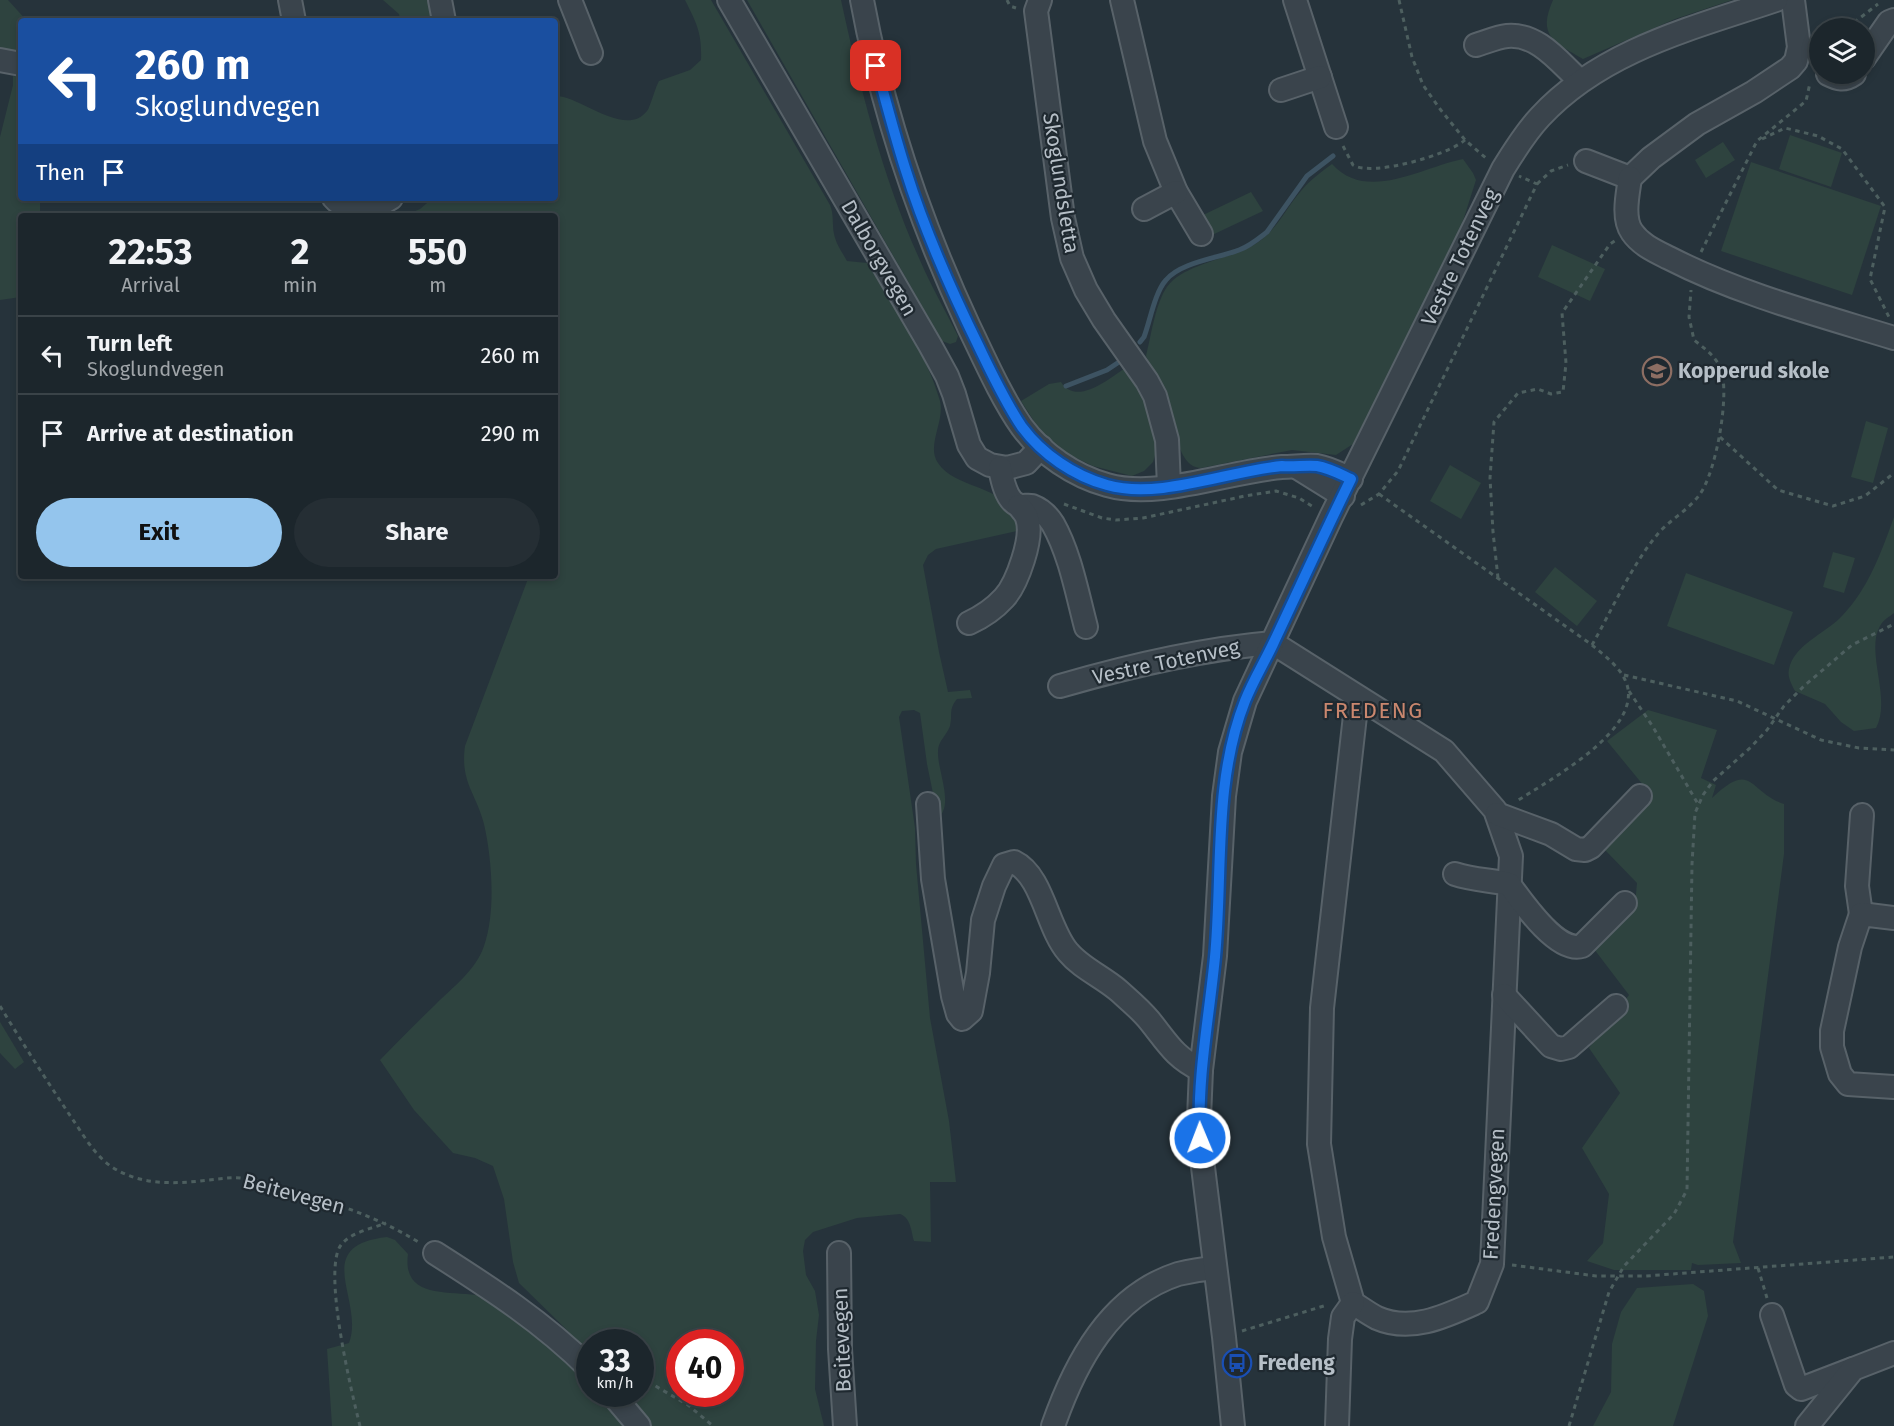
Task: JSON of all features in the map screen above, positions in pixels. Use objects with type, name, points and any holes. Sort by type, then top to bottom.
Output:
[{"type":"street","points":[[290,0],[293,18]]},
{"type":"street","points":[[440,0],[443,18]]},
{"type":"street","points":[[570,0],[591,53]]},
{"type":"street","name":"Dalborgvegen","points":[[729,0],[941,366],[954,394],[972,452],[982,461],[1000,468]]},
{"type":"street","points":[[862,0],[891,123],[922,220],[955,297],[996,381],[1023,427],[1041,447],[1078,474],[1108,485],[1136,489],[1169,486],[1267,468],[1298,468],[1347,487]]},
{"type":"street","name":"Skoglundsletta","points":[[1040,0],[1036,11],[1063,218],[1072,258],[1086,290],[1104,320],[1137,365],[1155,396],[1167,440],[1169,486]]},
{"type":"street","points":[[1122,0],[1155,141],[1176,192],[1201,234]]},
{"type":"street","points":[[1295,0],[1336,127]]},
{"type":"street","name":"Vestre Totenveg","points":[[1233,1426],[1199,1118],[1201,1070],[1215,956],[1224,796],[1230,752],[1245,701],[1331,517],[1503,169],[1539,118],[1580,81],[1608,63],[1637,50],[1776,0]]},
{"type":"street","points":[[1793,0],[1799,47],[1806,64],[1790,68],[1754,92],[1697,124],[1651,158],[1630,178],[1626,210],[1630,230],[1644,245],[1692,270],[1800,309],[1892,327]]},
{"type":"street","points":[[1875,42],[1889,22],[1888,11]]},
{"type":"street","points":[[1476,45],[1506,36],[1522,36],[1538,43],[1580,81]]},
{"type":"street","points":[[0,60],[18,63]]},
{"type":"street","points":[[1281,90],[1320,77]]},
{"type":"street","points":[[1586,161],[1630,178]]},
{"type":"street","points":[[1144,209],[1176,192]]},
{"type":"street","points":[[337,201],[345,207],[355,208],[376,205],[385,201]]},
{"type":"street","points":[[969,622],[984,616],[1005,597],[1024,556],[1029,533],[1027,518],[1008,494],[1000,468],[1026,463],[1041,447]]},
{"type":"street","points":[[1019,506],[1031,506],[1042,511],[1052,523],[1063,548],[1086,627]]},
{"type":"street","name":"Vestre Totenveg","points":[[1060,686],[1107,672],[1179,657],[1273,643]]},
{"type":"street","name":"Fredengvegen","points":[[1273,643],[1444,751],[1495,810],[1511,856],[1492,1264],[1477,1302],[1437,1320],[1407,1324],[1378,1318],[1353,1303]]},
{"type":"street","points":[[1337,1426],[1340,1339],[1343,1317],[1353,1303],[1334,1237],[1319,1143],[1322,1008],[1358,698]]},
{"type":"street","points":[[1497,814],[1551,834],[1576,849],[1585,850],[1591,848],[1640,796]]},
{"type":"street","points":[[928,804],[933,879],[953,996],[958,1014],[962,1019],[971,1011],[987,905],[1004,865],[1014,862],[1025,870],[1032,881],[1058,938],[1069,953],[1116,988],[1149,1019],[1170,1049],[1201,1070]]},
{"type":"street","points":[[1862,815],[1857,886],[1861,914],[1844,974],[1832,1031],[1832,1047],[1840,1074],[1848,1084],[1894,1087]]},
{"type":"street","points":[[1455,873],[1469,879],[1509,884],[1530,913],[1566,945],[1575,948],[1582,946],[1625,903]]},
{"type":"street","points":[[1861,914],[1894,918]]},
{"type":"street","points":[[1504,995],[1551,1046],[1561,1049],[1569,1047],[1616,1006]]},
{"type":"street","points":[[435,1253],[519,1308],[576,1356]]},
{"type":"street","name":"Beitevegen","points":[[839,1253],[840,1349],[845,1426]]},
{"type":"street","points":[[1053,1426],[1078,1366],[1103,1328],[1121,1307],[1130,1299],[1160,1282],[1177,1275],[1215,1268]]},
{"type":"street","points":[[1772,1315],[1796,1386],[1801,1389],[1894,1353]]},
{"type":"street","points":[[1807,1426],[1853,1369]]},
{"type":"street","points":[[623,1407],[639,1426]]},
{"type":"path","points":[[1399,0],[1412,57],[1423,85],[1440,109],[1465,140],[1482,156],[1503,169],[1537,184]]},
{"type":"path","points":[[1859,18],[1870,9],[1888,11]]},
{"type":"path","points":[[1592,645],[1633,570],[1657,534],[1700,495],[1710,475],[1720,437],[1725,384],[1711,353],[1694,340],[1689,317],[1692,270],[1757,141],[1806,101],[1810,85],[1810,71],[1806,64]]},
{"type":"path","points":[[1336,127],[1348,159],[1353,165],[1362,169],[1391,167],[1424,159],[1456,147],[1465,140]]},
{"type":"path","points":[[1757,141],[1785,128],[1818,136],[1842,149],[1885,207],[1870,279],[1892,327]]},
{"type":"path","points":[[1586,161],[1551,171],[1537,184],[1398,471],[1379,494],[1592,645],[1615,665],[1698,804]]},
{"type":"path","points":[[1498,578],[1490,478],[1494,422],[1518,393],[1538,389],[1551,394],[1563,392],[1566,363],[1562,313],[1610,244],[1630,230]]},
{"type":"path","points":[[1720,437],[1778,490],[1833,506],[1865,496],[1894,473]]},
{"type":"path","points":[[1569,1426],[1602,1309],[1617,1276],[1674,1214],[1687,1190],[1692,864],[1698,804],[1713,781],[1751,747],[1792,696],[1844,651],[1894,624]]},
{"type":"path","points":[[1622,674],[1727,698],[1821,740],[1859,748],[1894,750]]},
{"type":"path","points":[[1497,814],[1559,774],[1609,736],[1626,711],[1629,690]]},
{"type":"path","name":"Beitevegen","points":[[0,1006],[39,1071],[84,1136],[112,1167],[136,1178],[153,1181],[180,1183],[225,1178],[257,1182],[353,1210],[386,1223],[435,1253]]},
{"type":"path","points":[[360,1426],[342,1348],[334,1264],[341,1245],[347,1239],[386,1223]]},
{"type":"path","points":[[1492,1264],[1596,1276],[1678,1275],[1894,1257]]},
{"type":"path","points":[[1758,1268],[1772,1315]]},
{"type":"path","points":[[1224,1336],[1335,1303],[1353,1303]]},
{"type":"path","points":[[654,1385],[688,1405],[713,1426]]},
{"type":"green space","points":[[0,0],[8,0],[24,18],[18,18],[18,53],[0,52]]},
{"type":"green space","points":[[383,0],[433,0],[436,18],[400,18],[399,14]]},
{"type":"green space","points":[[685,0],[711,0],[830,205],[833,230],[839,248],[847,261],[867,263],[918,347],[940,401],[940,417],[934,449],[938,463],[955,478],[987,491],[1006,504],[1013,513],[1017,531],[936,549],[928,555],[923,565],[948,692],[970,690],[972,698],[957,699],[954,703],[950,726],[938,747],[945,794],[944,810],[940,816],[937,813],[927,764],[920,713],[914,710],[902,711],[899,717],[915,828],[916,864],[930,1018],[949,1121],[956,1182],[930,1182],[931,1242],[914,1241],[906,1218],[900,1214],[857,1218],[813,1232],[805,1240],[803,1251],[806,1275],[815,1291],[819,1315],[815,1389],[824,1426],[651,1426],[635,1407],[654,1407],[654,1329],[576,1329],[576,1340],[519,1283],[513,1262],[504,1199],[493,1166],[475,1158],[453,1153],[414,1110],[380,1060],[463,978],[475,963],[484,946],[490,918],[491,869],[484,824],[465,769],[465,746],[528,579],[558,579],[558,213],[410,213],[429,201],[558,201],[558,97],[615,118],[627,120],[638,118],[647,111],[659,81],[690,70],[701,60],[700,35]]},
{"type":"green space","points":[[747,0],[841,0],[864,98],[883,163],[919,258],[958,336],[956,342],[950,344],[942,341]]},
{"type":"green space","points":[[1553,0],[1732,0],[1675,19],[1583,59],[1551,37],[1547,22]]},
{"type":"green space","points":[[13,76],[18,77],[18,201],[40,201],[40,213],[18,213],[18,297],[0,300],[0,137],[13,85]]},
{"type":"green space","points":[[1790,135],[1842,153],[1831,187],[1779,169]]},
{"type":"green space","points":[[1723,142],[1735,160],[1706,178],[1695,160]]},
{"type":"green space","points":[[1463,159],[1476,180],[1461,227],[1353,444],[1336,455],[1292,450],[1201,468],[1192,465],[1186,459],[1177,439],[1168,397],[1146,356],[1165,290],[1183,273],[1250,247],[1261,240],[1273,229],[1304,187],[1332,164],[1346,175],[1361,181],[1378,182]]},
{"type":"green space","points":[[1751,162],[1881,206],[1852,295],[1721,251]]},
{"type":"green space","points":[[1251,192],[1263,211],[1210,236],[1201,216]]},
{"type":"green space","points":[[1552,245],[1605,269],[1590,301],[1538,277]]},
{"type":"green space","points":[[1125,368],[1148,407],[1158,446],[1153,462],[1144,471],[1132,476],[1093,466],[1068,454],[1043,435],[1021,401],[1049,384],[1061,382],[1067,389],[1075,392],[1083,391],[1101,384]]},
{"type":"green space","points":[[1866,421],[1888,428],[1873,483],[1851,477]]},
{"type":"green space","points":[[1450,465],[1481,483],[1461,519],[1430,501]]},
{"type":"green space","points":[[1894,517],[1894,613],[1880,626],[1875,649],[1880,690],[1880,717],[1876,728],[1854,731],[1841,722],[1825,704],[1795,691],[1789,678],[1789,669],[1797,653],[1810,640],[1840,618],[1858,596],[1875,565]]},
{"type":"green space","points":[[1833,552],[1855,558],[1844,593],[1823,587]]},
{"type":"green space","points":[[1555,567],[1597,601],[1577,626],[1535,592]]},
{"type":"green space","points":[[1686,573],[1793,612],[1774,665],[1667,626]]},
{"type":"green space","points":[[1648,710],[1717,730],[1701,778],[1716,785],[1712,798],[1735,781],[1743,780],[1750,782],[1772,799],[1784,804],[1784,854],[1733,1242],[1741,1263],[1698,1265],[1692,1263],[1691,1270],[1614,1270],[1587,1261],[1603,1243],[1609,1194],[1582,1148],[1620,1093],[1589,1048],[1629,995],[1594,949],[1635,904],[1637,883],[1605,850],[1644,809],[1648,791],[1607,741]]},
{"type":"green space","points":[[0,1022],[24,1062],[15,1069],[0,1053]]},
{"type":"green space","points":[[387,1237],[395,1240],[408,1254],[408,1268],[412,1278],[428,1290],[476,1295],[480,1289],[576,1367],[576,1407],[614,1407],[631,1426],[332,1426],[327,1349],[349,1343],[352,1326],[345,1263],[350,1251],[364,1242]]},
{"type":"green space","points":[[1693,1284],[1704,1291],[1708,1316],[1673,1426],[1593,1426],[1611,1392],[1612,1344],[1621,1312],[1637,1288]]},
{"type":"waterway","points":[[1140,342],[1144,337],[1159,292],[1166,280],[1181,269],[1239,250],[1257,240],[1267,232],[1307,176],[1333,156]]},
{"type":"waterway","points":[[1066,386],[1107,370],[1119,362]]},
{"type":"place","name":"Kopperud skole","points":[[1657,371]]},
{"type":"place","name":"Fredeng","points":[[1237,1363]]},
{"type":"district","name":"FREDENG","points":[[1373,710]]},
{"type":"route","points":[[876,66],[906,172],[936,254],[996,381],[1023,427],[1041,447],[1078,474],[1108,485],[1136,489],[1169,486],[1282,466],[1298,468],[1316,466],[1351,479],[1245,701],[1230,752],[1224,796],[1215,956],[1201,1070],[1200,1138]]}]
